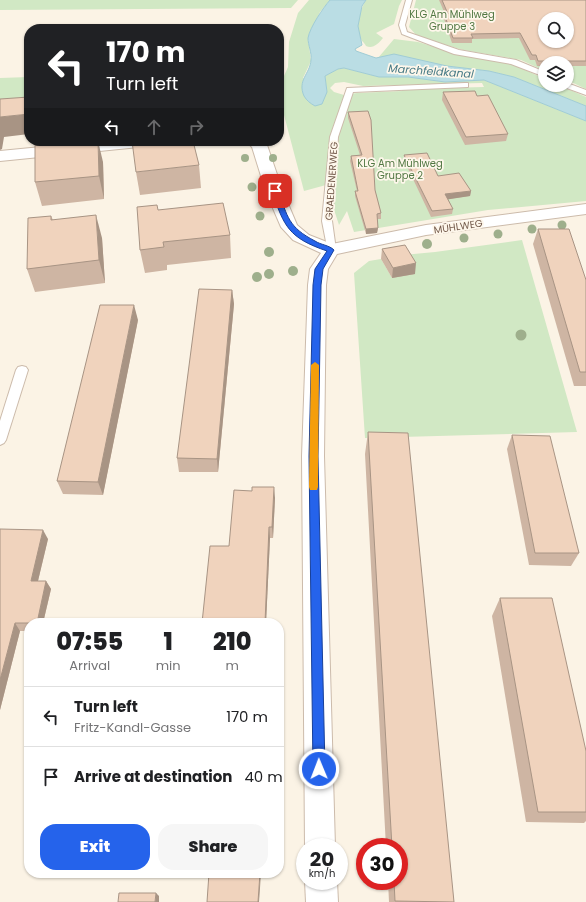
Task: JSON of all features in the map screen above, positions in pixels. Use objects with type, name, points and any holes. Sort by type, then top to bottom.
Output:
[{"type":"street","points":[[0,156],[99,146]]},
{"type":"street","points":[[259,146],[284,218],[294,232],[314,244],[331,250],[319,269],[317,285],[313,439],[320,838]]},
{"type":"street","name":"MÜHLWEG","points":[[331,250],[426,230],[586,209]]},
{"type":"street","points":[[321,890],[322,902]]},
{"type":"lane","points":[[409,0],[402,25],[404,34],[457,52],[514,62],[538,72]]},
{"type":"lane","name":"GRAEDENERWEG","points":[[331,250],[327,221],[334,138],[350,90],[465,85]]},
{"type":"lane","points":[[574,88],[586,93]]},
{"type":"lane","points":[[0,440],[22,370]]},
{"type":"green space","points":[[0,0],[298,0],[291,8],[0,10]]},
{"type":"green space","name":"KLG Am Mühlweg Gruppe 2","points":[[309,0],[330,0],[320,12],[308,38],[311,61],[303,78],[327,92],[325,76],[338,69],[344,68],[379,77],[408,77],[445,82],[484,80],[586,121],[586,201],[488,210],[354,232],[347,211],[339,225],[326,185],[304,191],[284,115],[284,76],[288,67],[289,42],[298,13]],"holes":[[[344,82],[363,86],[482,83],[484,87],[402,89],[402,91],[344,95],[334,92],[330,88],[335,83]]]},
{"type":"green space","points":[[366,0],[402,0],[394,24],[376,33],[383,38],[371,47],[366,46],[360,38],[358,31],[359,17]]},
{"type":"green space","name":"KLG Am Mühlweg Gruppe 3","points":[[416,0],[586,0],[586,89],[574,83],[574,56],[538,56],[538,68],[521,60],[463,50],[417,36],[409,27]]},
{"type":"green space","points":[[394,39],[418,42],[462,55],[510,63],[538,76],[538,87],[514,77],[489,71],[378,58]]},
{"type":"green space","points":[[24,77],[24,107],[0,108],[0,78]]},
{"type":"green space","points":[[551,92],[574,92],[586,97],[586,106]]},
{"type":"green space","points":[[522,240],[577,432],[365,438],[354,273],[369,261],[381,259],[392,278],[403,255]]},
{"type":"water","name":"Marchfeldkanal","points":[[330,0],[366,0],[362,6],[358,26],[362,45],[355,49],[356,51],[376,58],[394,54],[447,66],[489,71],[514,77],[538,87],[538,92],[551,92],[586,106],[586,121],[484,80],[445,82],[408,77],[379,77],[344,68],[338,69],[325,76],[327,92],[322,104],[315,106],[304,96],[302,86],[311,60],[308,38],[320,13]]},
{"type":"building","points":[[442,0],[586,0],[586,61],[574,61],[574,56],[538,56],[538,61],[536,55],[532,55],[520,33],[471,34],[473,38],[453,38],[444,14],[448,14]]},
{"type":"building","points":[[475,91],[477,96],[488,95],[508,134],[466,137],[443,92]]},
{"type":"building","points":[[24,97],[24,115],[0,117],[0,99]]},
{"type":"building","points":[[368,111],[371,120],[375,190],[381,213],[377,214],[378,228],[366,229],[355,191],[358,191],[351,156],[362,155],[348,112]]},
{"type":"building","points":[[35,146],[98,146],[99,176],[35,182]]},
{"type":"building","points":[[133,146],[194,146],[199,165],[136,172]]},
{"type":"building","points":[[427,153],[438,176],[459,173],[471,191],[445,194],[453,209],[432,211],[404,155]]},
{"type":"building","points":[[223,203],[230,235],[163,242],[164,247],[140,250],[137,207],[157,205],[158,210]]},
{"type":"building","points":[[96,215],[99,260],[27,269],[28,218],[51,216],[51,220]]},
{"type":"building","points":[[538,229],[569,229],[586,280],[586,372],[580,372]]},
{"type":"building","points":[[405,245],[416,263],[393,268],[382,249]]},
{"type":"building","points":[[199,289],[232,290],[217,459],[177,458]]},
{"type":"building","points":[[100,305],[134,305],[98,482],[57,481]]},
{"type":"building","points":[[368,432],[408,433],[454,902],[395,901],[394,890],[408,890],[408,838],[391,838]]},
{"type":"building","points":[[512,435],[550,436],[579,553],[535,553]]},
{"type":"building","points":[[252,487],[274,487],[272,527],[269,527],[265,618],[203,618],[210,546],[229,546],[234,490],[252,491]]},
{"type":"building","points":[[0,529],[43,530],[31,581],[46,581],[38,618],[24,618],[24,623],[15,623],[0,680]]},
{"type":"building","points":[[500,598],[552,598],[586,751],[586,812],[538,812]]},
{"type":"building","points":[[209,878],[260,878],[258,902],[207,902]]},
{"type":"building","points":[[119,893],[156,893],[155,902],[118,902]]},
{"type":"slow traffic","points":[[314,487],[313,456],[315,365]]},
{"type":"route","points":[[275,191],[284,218],[294,232],[314,244],[331,250],[319,269],[317,285],[313,456],[319,769]]}]
